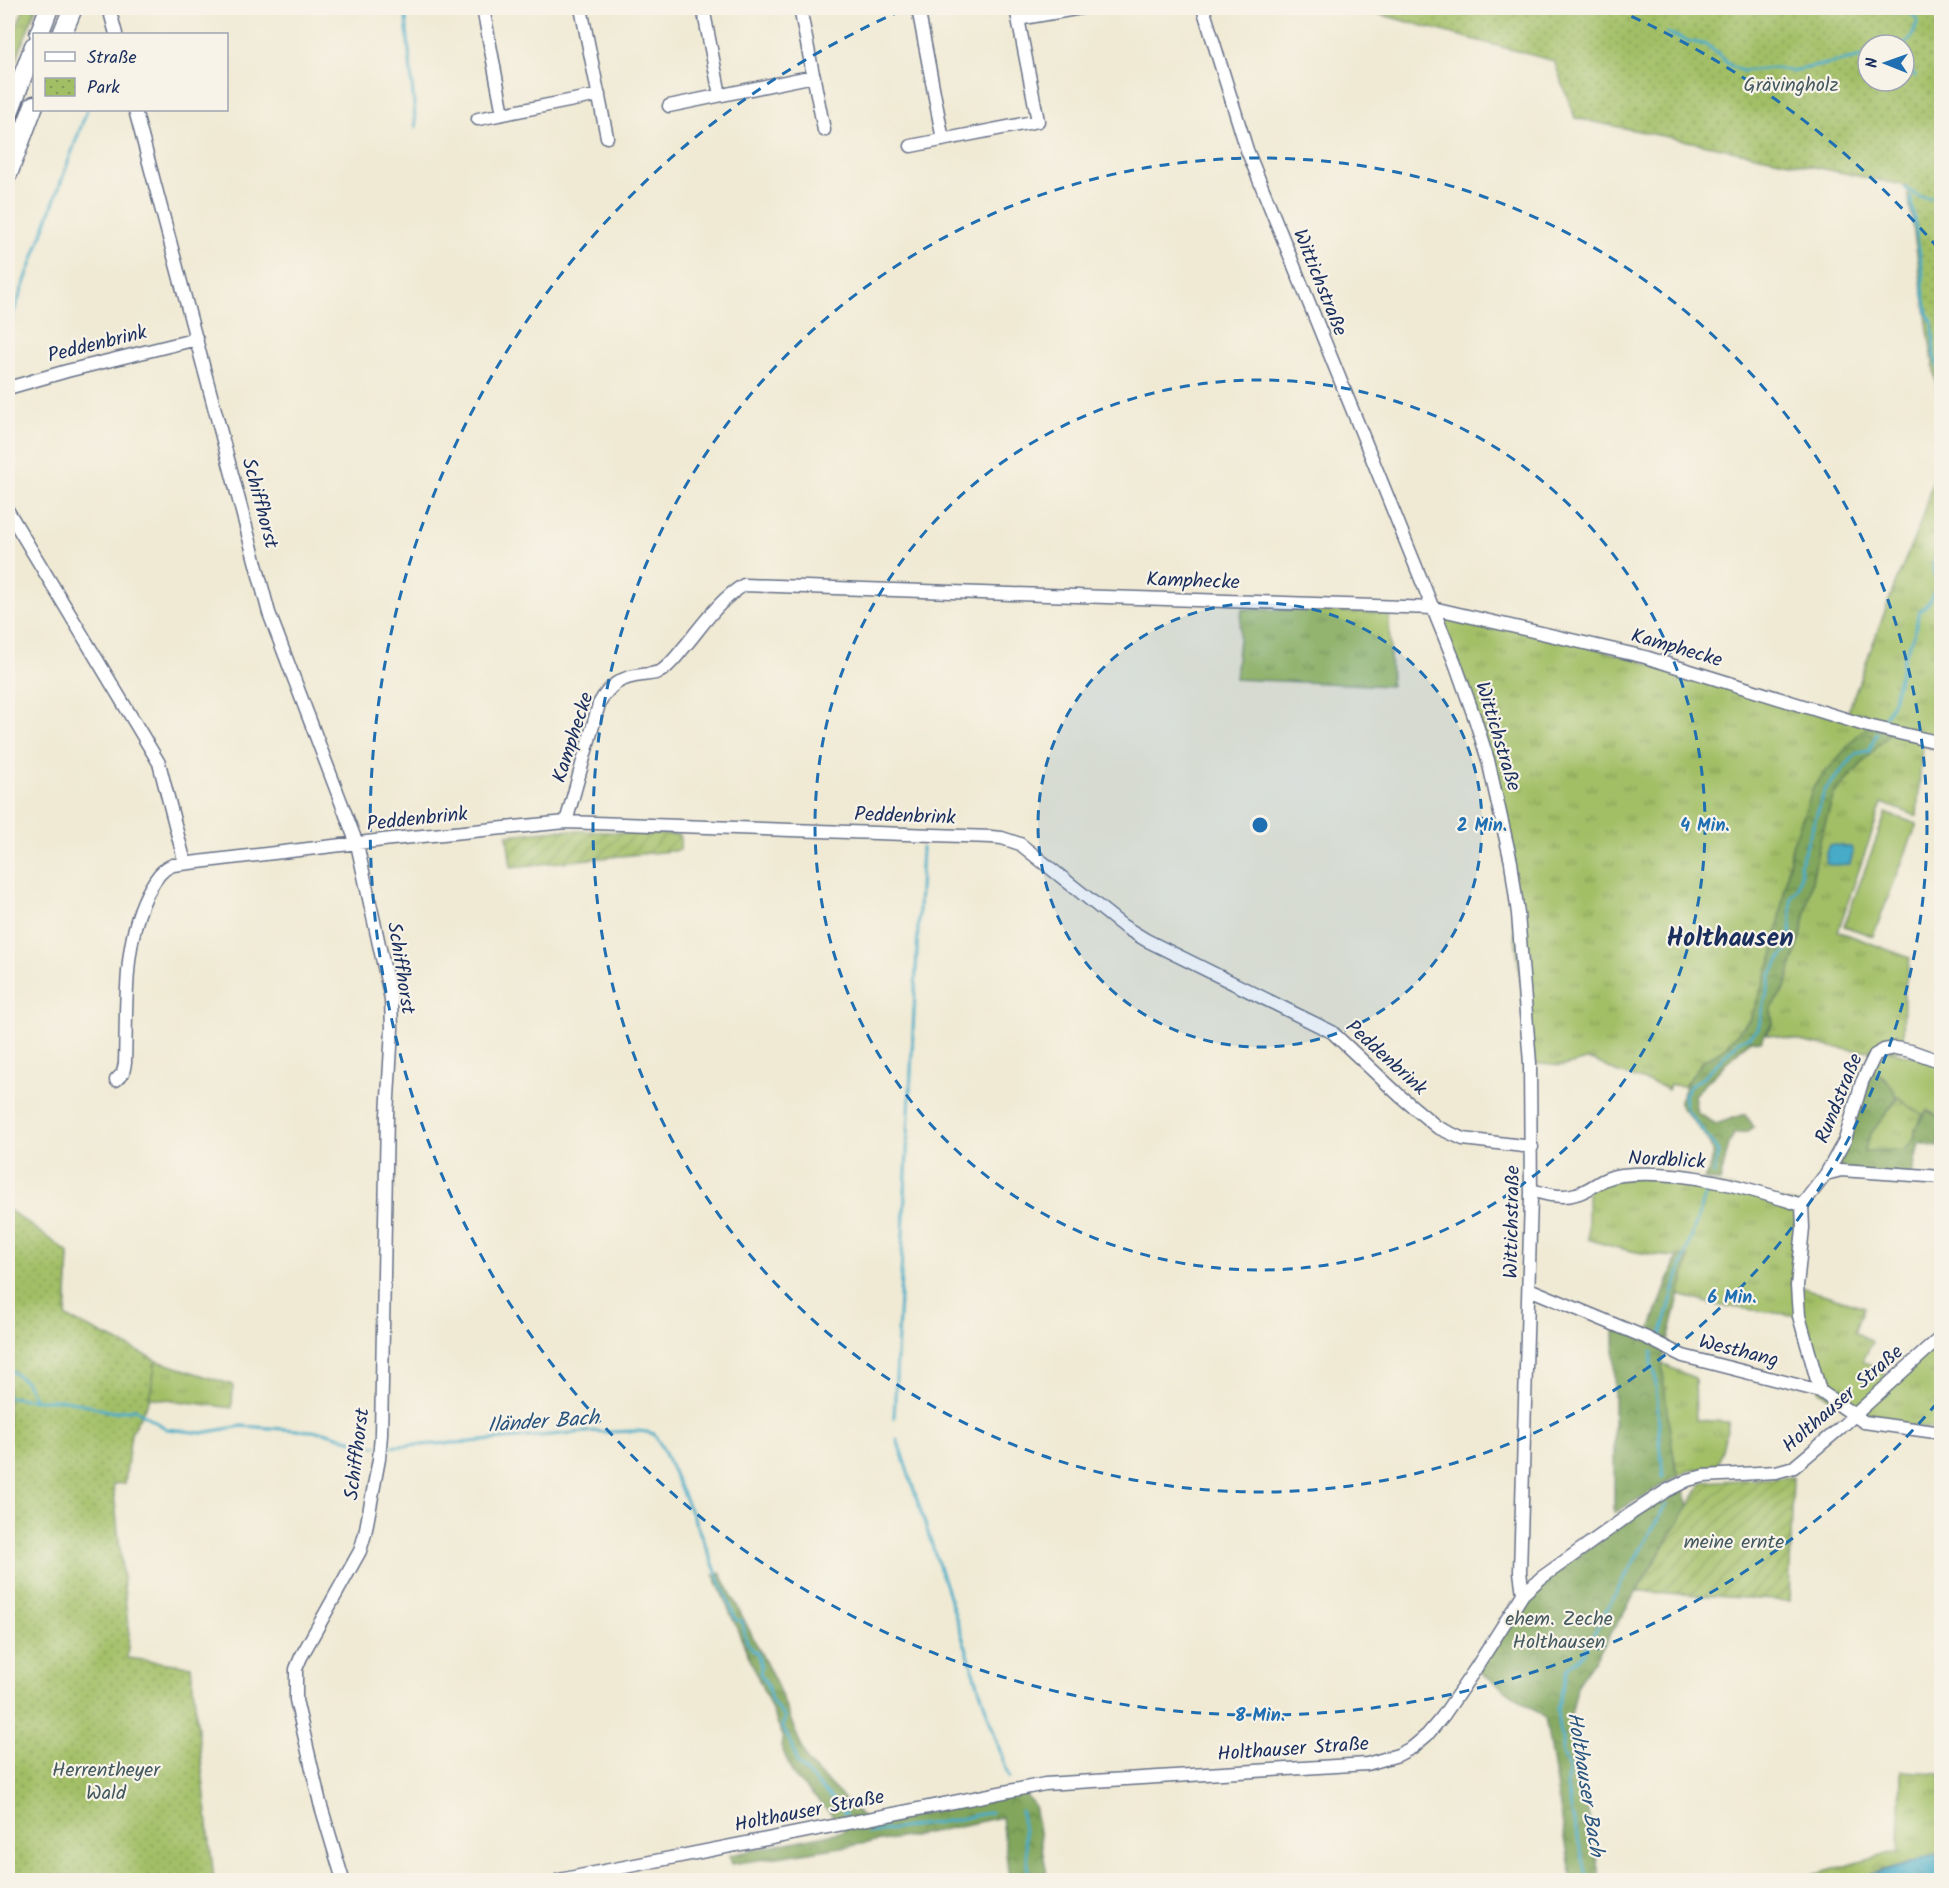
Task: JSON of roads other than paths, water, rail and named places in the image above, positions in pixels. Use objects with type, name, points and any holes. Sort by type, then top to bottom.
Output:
[{"type":"highway","points":[[39,33],[49,8]]},
{"type":"highway","points":[[62,33],[73,8]]},
{"type":"highway","points":[[8,115],[33,49]]},
{"type":"highway","points":[[8,174],[33,108]]},
{"type":"street","points":[[109,8],[116,33]]},
{"type":"street","points":[[483,8],[503,114]]},
{"type":"street","points":[[581,8],[607,137]]},
{"type":"street","points":[[703,8],[720,95]]},
{"type":"street","points":[[800,8],[824,130]]},
{"type":"street","points":[[918,8],[943,140]]},
{"type":"street","points":[[911,146],[1038,121],[1017,13],[1081,8]]},
{"type":"street","name":"Wittichstraße","points":[[1203,8],[1247,150],[1476,719],[1500,807],[1518,914],[1530,1063],[1532,1147],[1520,1572],[1522,1594]]},
{"type":"street","points":[[669,106],[814,76]]},
{"type":"street","points":[[478,119],[598,94]]},
{"type":"street","name":"Schiffhorst","points":[[135,111],[269,613],[357,844],[391,999],[380,1447],[360,1551],[301,1657],[296,1669],[295,1683],[296,1700],[312,1772],[343,1881]]},
{"type":"street","name":"Peddenbrink","points":[[8,388],[197,339]]},
{"type":"street","points":[[8,512],[159,763],[184,863]]},
{"type":"street","name":"Kamphecke","points":[[566,822],[599,704],[605,693],[625,677],[653,674],[667,667],[720,603],[744,585],[1433,608],[1645,657],[1868,726],[1941,743]]},
{"type":"street","name":"Peddenbrink","points":[[116,1080],[123,1073],[125,1063],[129,958],[133,931],[149,891],[165,868],[184,863],[392,839],[566,822],[991,837],[1012,840],[1020,844],[1123,926],[1146,940],[1332,1032],[1400,1096],[1437,1127],[1462,1139],[1532,1147]]},
{"type":"street","name":"Rundstraße","points":[[1802,1204],[1826,1173],[1845,1140],[1862,1082],[1875,1055],[1895,1048],[1941,1062]]},
{"type":"street","points":[[1826,1173],[1841,1170],[1941,1177]]},
{"type":"street","name":"Nordblick","points":[[1531,1190],[1554,1195],[1576,1194],[1600,1180],[1614,1176],[1637,1174],[1677,1176],[1716,1181],[1802,1204]]},
{"type":"street","points":[[1802,1204],[1803,1228],[1797,1286],[1798,1306],[1820,1391]]},
{"type":"street","name":"Westhang","points":[[1529,1289],[1647,1338],[1683,1356],[1820,1391],[1864,1422],[1941,1433]]},
{"type":"street","name":"Holthauser Straße","points":[[559,1881],[1045,1784],[1366,1764],[1385,1760],[1413,1747],[1427,1735],[1443,1716],[1512,1613],[1522,1594],[1565,1561],[1666,1491],[1688,1480],[1704,1476],[1746,1475],[1787,1470],[1807,1457],[1941,1336]]},
{"type":"water","points":[[1829,845],[1851,846],[1853,853],[1850,864],[1830,865],[1826,862]]},
{"type":"water","points":[[1941,1853],[1941,1880],[1851,1880],[1860,1878]]},
{"type":"waterway","points":[[405,8],[416,127]]},
{"type":"waterway","name":"Holthauser Bach","points":[[1892,8],[1894,13],[1900,8]]},
{"type":"waterway","name":"Holthauser Bach","points":[[1905,8],[1918,20],[1913,33]]},
{"type":"waterway","points":[[1667,33],[1707,45],[1731,66],[1742,71],[1774,68],[1792,71],[1856,58]]},
{"type":"waterway","points":[[8,328],[87,111]]},
{"type":"waterway","points":[[1905,188],[1920,197],[1942,199]]},
{"type":"waterway","points":[[1911,198],[1927,313],[1933,324],[1934,355],[1942,379]]},
{"type":"waterway","name":"Holthauser Bach","points":[[1880,727],[1893,701],[1919,612],[1930,601],[1937,586],[1933,563],[1942,550]]},
{"type":"waterway","name":"Holthauser Bach","points":[[1714,1174],[1718,1151],[1686,1109],[1684,1095],[1689,1087],[1705,1076],[1738,1042],[1758,1029],[1771,975],[1789,949],[1791,898],[1798,887],[1801,874],[1800,864],[1825,790],[1857,753],[1869,751],[1877,733]]},
{"type":"waterway","points":[[894,1418],[922,848]]},
{"type":"waterway","name":"Holthauser Bach","points":[[1661,1336],[1708,1187]]},
{"type":"waterway","name":"Holthauser Bach","points":[[1652,1352],[1651,1365],[1655,1372],[1663,1478]]},
{"type":"waterway","points":[[8,1369],[25,1381],[35,1400]]},
{"type":"waterway","name":"Iländer Bach","points":[[8,1397],[67,1400],[112,1412],[135,1409],[167,1429],[202,1433],[242,1426],[324,1432],[377,1446]]},
{"type":"waterway","name":"Iländer Bach","points":[[383,1447],[596,1431],[640,1431],[654,1434],[664,1451],[736,1620],[742,1621],[748,1644],[757,1653],[761,1666],[760,1673],[767,1685],[772,1702],[785,1718],[782,1726],[793,1747],[797,1763],[846,1814]]},
{"type":"waterway","points":[[897,1439],[1009,1778]]},
{"type":"waterway","name":"Holthauser Bach","points":[[1588,1880],[1567,1787],[1568,1766],[1562,1752],[1557,1709],[1568,1668],[1585,1651],[1666,1505]]},
{"type":"waterway","name":"Iländer Bach","points":[[1021,1811],[1030,1880]]},
{"type":"waterway","name":"Iländer Bach","points":[[868,1833],[991,1812]]},
{"type":"district","name":"Holthausen","points":[[1730,937]]},
{"type":"park label","name":"Grävingholz","points":[[1791,84]]},
{"type":"park label","name":"meine ernte","points":[[1734,1541]]},
{"type":"park label","name":"ehem. Zeche Holthausen","points":[[1559,1630]]},
{"type":"park label","name":"Herrentheyer Wald","points":[[106,1780]]}]
